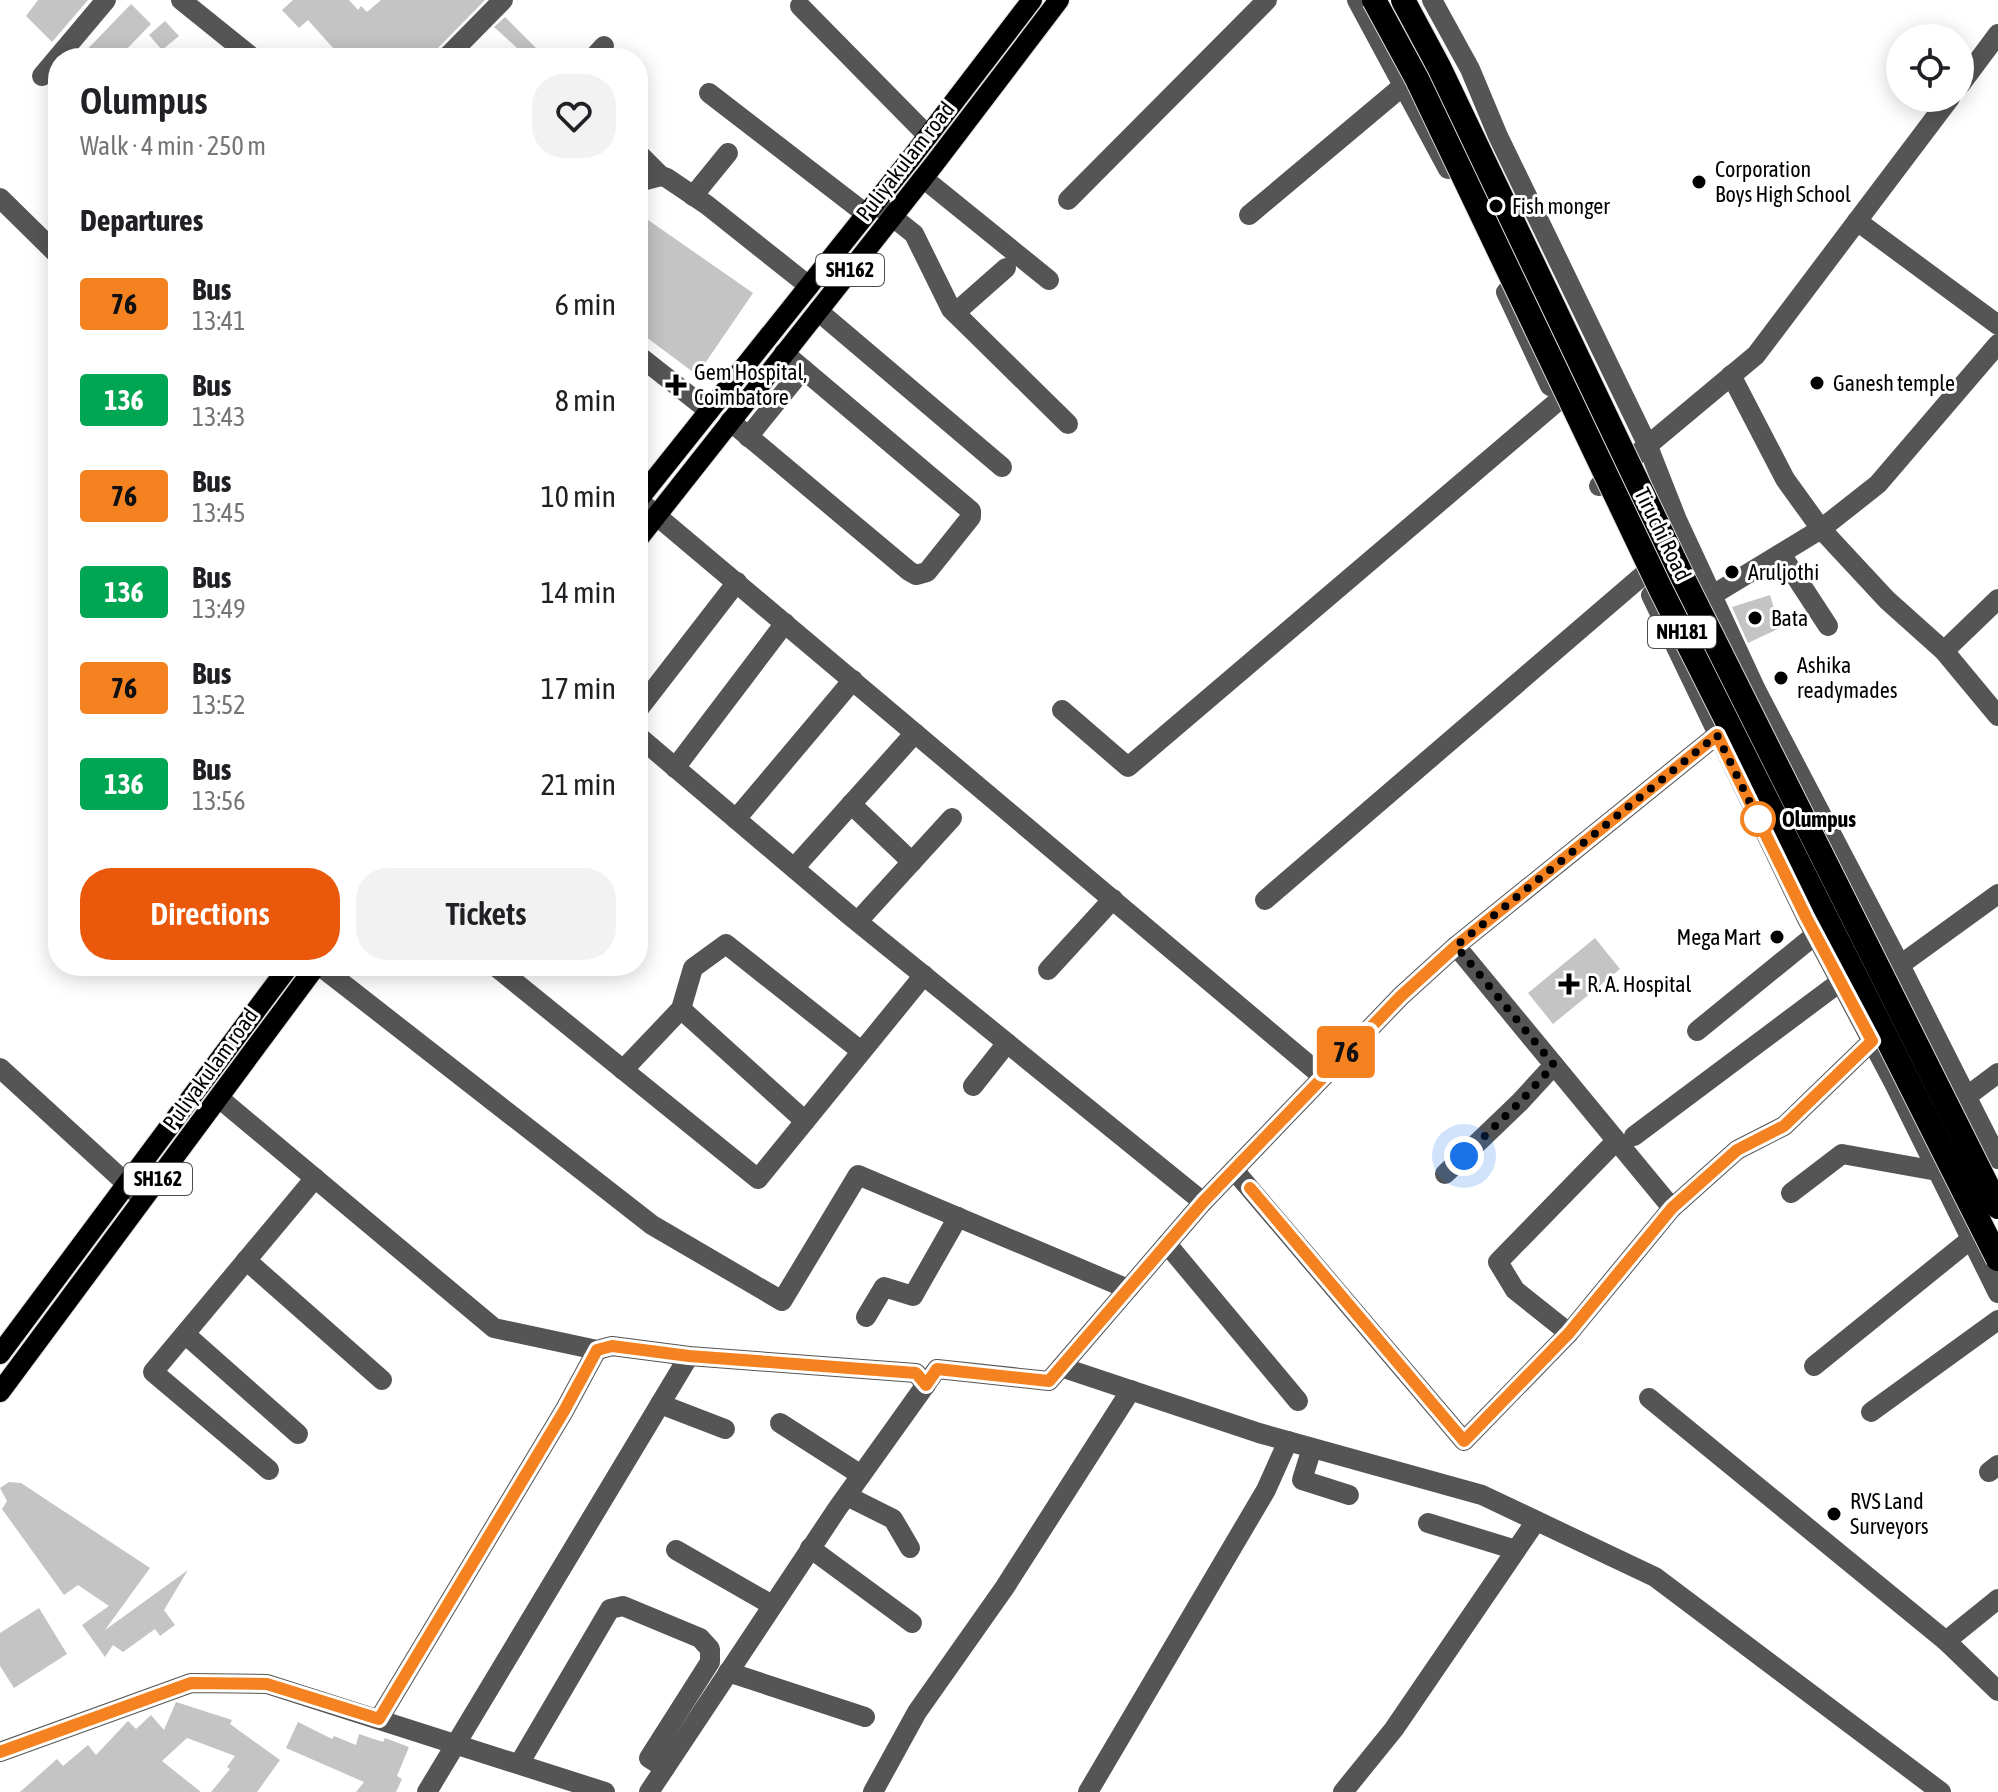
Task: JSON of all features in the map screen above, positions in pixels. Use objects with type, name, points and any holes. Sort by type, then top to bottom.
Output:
[{"type":"highway","name":"Tiruchi Road","points":[[1374,0],[1417,79],[1668,604],[1998,1259]]},
{"type":"highway","name":"Tiruchi Road","points":[[1403,0],[1445,80],[1684,580],[1998,1207]]},
{"type":"main road","name":"Puliyakulam road","points":[[648,487],[871,209],[1032,0]]},
{"type":"main road","name":"Puliyakulam road","points":[[648,521],[923,178],[1059,0]]},
{"type":"main road","name":"Puliyakulam road","points":[[0,1354],[282,976]]},
{"type":"main road","name":"Puliyakulam road","points":[[0,1392],[310,976]]},
{"type":"street","points":[[66,48],[106,0]]},
{"type":"street","points":[[181,0],[241,48]]},
{"type":"street","points":[[456,48],[503,0]]},
{"type":"street","points":[[1068,200],[1267,0]]},
{"type":"street","points":[[1357,0],[1459,191],[1717,735],[1815,935],[1872,1041],[1998,1293]]},
{"type":"street","points":[[1432,0],[1470,69],[1498,136],[1647,444],[1711,596],[1756,690],[1998,1159]]},
{"type":"street","points":[[800,6],[928,136]]},
{"type":"street","points":[[1974,66],[1998,34]]},
{"type":"street","points":[[42,76],[48,69]]},
{"type":"street","points":[[1249,215],[1404,85]]},
{"type":"street","points":[[709,93],[871,209],[892,217],[914,234],[955,313],[1068,424]]},
{"type":"street","points":[[1599,486],[1756,355],[1939,112]]},
{"type":"street","points":[[693,196],[728,153]]},
{"type":"street","points":[[648,163],[661,176],[693,196],[809,286]]},
{"type":"street","points":[[648,179],[661,176]]},
{"type":"street","points":[[923,178],[1049,280]]},
{"type":"street","points":[[0,198],[48,245]]},
{"type":"street","points":[[1857,221],[1998,325]]},
{"type":"street","points":[[955,313],[1006,268]]},
{"type":"street","points":[[818,311],[1002,467]]},
{"type":"street","points":[[1711,596],[1821,529],[1878,484],[1998,344]]},
{"type":"street","points":[[730,421],[916,575],[927,572],[971,517],[971,511],[784,353]]},
{"type":"street","points":[[648,363],[709,411]]},
{"type":"street","points":[[748,437],[803,369]]},
{"type":"street","points":[[1731,375],[1785,479],[1821,529],[1887,600],[1944,651],[1998,716]]},
{"type":"street","points":[[1062,710],[1128,767],[1558,401]]},
{"type":"street","points":[[648,527],[737,582],[1322,1076]]},
{"type":"street","points":[[1781,554],[1828,626]]},
{"type":"street","points":[[1265,900],[1642,576]]},
{"type":"street","points":[[648,697],[737,582]]},
{"type":"street","points":[[1944,651],[1998,599]]},
{"type":"street","points":[[675,768],[785,623]]},
{"type":"street","points":[[736,819],[853,680]]},
{"type":"street","points":[[794,868],[915,733]]},
{"type":"street","points":[[649,1792],[810,1548],[937,1369],[1049,1381],[1203,1202],[1322,1076],[1456,946],[1717,735]]},
{"type":"street","points":[[648,745],[858,921],[1203,1202]]},
{"type":"street","points":[[851,804],[912,862]]},
{"type":"street","points":[[858,921],[952,818]]},
{"type":"street","points":[[1900,965],[1998,894]]},
{"type":"street","points":[[1048,970],[1113,899]]},
{"type":"street","points":[[1697,1031],[1815,935]]},
{"type":"street","points":[[623,1070],[681,1009],[693,968],[726,944],[861,1051]]},
{"type":"street","points":[[1456,946],[1554,1065],[1625,1138],[1672,1208]]},
{"type":"street","points":[[507,976],[758,1179],[924,975]]},
{"type":"street","points":[[331,976],[652,1225],[782,1301],[858,1175],[1128,1289]]},
{"type":"street","points":[[1569,1333],[1515,1290],[1498,1262],[1625,1138],[1840,982]]},
{"type":"street","points":[[681,1009],[805,1121]]},
{"type":"street","points":[[1234,1170],[1464,1441],[1569,1333],[1672,1208],[1737,1150],[1784,1126],[1872,1041]]},
{"type":"street","points":[[973,1086],[1007,1043]]},
{"type":"street","points":[[1445,1174],[1554,1065]]},
{"type":"street","points":[[0,1068],[126,1185],[144,1198]]},
{"type":"street","points":[[1966,1097],[1998,1073]]},
{"type":"street","points":[[219,1098],[494,1328],[597,1350],[612,1346],[689,1356],[916,1373],[926,1385]]},
{"type":"street","points":[[1791,1193],[1842,1154],[1937,1171]]},
{"type":"street","points":[[269,1470],[153,1372],[315,1178]]},
{"type":"street","points":[[866,1317],[884,1287],[913,1296],[958,1217]]},
{"type":"street","points":[[1814,1366],[1971,1239]]},
{"type":"street","points":[[1167,1244],[1298,1401]]},
{"type":"street","points":[[246,1260],[382,1380]]},
{"type":"street","points":[[1871,1412],[1998,1320]]},
{"type":"street","points":[[185,1334],[298,1434]]},
{"type":"street","points":[[379,1719],[564,1411],[597,1350]]},
{"type":"street","points":[[427,1792],[689,1356]]},
{"type":"street","points":[[1061,1367],[1288,1441],[1482,1495],[1655,1577],[1941,1792]]},
{"type":"street","points":[[873,1792],[917,1712],[1005,1587],[1131,1390]]},
{"type":"street","points":[[1649,1398],[1946,1641],[1998,1691]]},
{"type":"street","points":[[660,1404],[725,1429]]},
{"type":"street","points":[[780,1423],[861,1475]]},
{"type":"street","points":[[1088,1792],[1266,1490],[1288,1441]]},
{"type":"street","points":[[1312,1448],[1302,1480],[1349,1495]]},
{"type":"street","points":[[847,1496],[893,1519],[910,1548]]},
{"type":"street","points":[[1343,1792],[1394,1729],[1536,1521]]},
{"type":"street","points":[[1428,1523],[1516,1550]]},
{"type":"street","points":[[810,1548],[912,1623]]},
{"type":"street","points":[[676,1550],[772,1605]]},
{"type":"street","points":[[1946,1641],[1998,1599]]},
{"type":"street","points":[[519,1764],[610,1609],[623,1606],[700,1638],[710,1649],[710,1662],[649,1758],[665,1768]]},
{"type":"street","points":[[728,1672],[865,1717]]},
{"type":"street","points":[[0,1752],[191,1683],[267,1684],[519,1764],[560,1785],[605,1792]]},
{"type":"building","points":[[38,0],[88,0],[52,42],[26,16]]},
{"type":"building","points":[[293,0],[349,0],[358,10],[361,6],[367,12],[381,0],[485,0],[438,48],[333,48],[308,20],[299,28],[282,10]]},
{"type":"building","points":[[131,4],[151,24],[128,48],[89,48]]},
{"type":"building","points":[[505,17],[536,48],[517,48],[494,27]]},
{"type":"building","points":[[165,21],[179,36],[160,48],[149,35]]},
{"type":"building","points":[[648,220],[753,293],[697,375],[648,338]]},
{"type":"building","name":"Bata","points":[[1770,595],[1780,628],[1748,643],[1732,607]]},
{"type":"building","points":[[1595,938],[1620,969],[1553,1024],[1528,993]]},
{"type":"building","points":[[9,1482],[21,1483],[150,1568],[105,1630],[188,1570],[164,1610],[175,1625],[160,1636],[155,1629],[123,1652],[113,1645],[105,1657],[82,1625],[109,1606],[78,1585],[64,1595],[2,1509],[7,1501],[0,1488]]},
{"type":"building","points":[[39,1608],[67,1654],[14,1688],[0,1666],[0,1633]]},
{"type":"building","points":[[176,1702],[232,1720],[230,1724],[280,1760],[257,1792],[211,1792],[230,1769],[227,1767],[235,1756],[187,1738],[162,1761],[201,1792],[20,1792],[57,1759],[63,1766],[88,1745],[96,1755],[128,1721],[136,1729],[151,1715],[164,1730]]},
{"type":"building","points":[[298,1722],[332,1739],[334,1736],[356,1745],[359,1734],[383,1742],[385,1738],[409,1747],[397,1776],[402,1779],[396,1792],[356,1792],[364,1782],[286,1748]]},
{"type":"bus line","name":"76","points":[[0,1752],[191,1683],[267,1684],[379,1719],[564,1411],[597,1350],[612,1346],[689,1356],[916,1373],[926,1385],[937,1369],[1049,1381],[1203,1202],[1401,996],[1456,946],[1717,735],[1806,917],[1872,1041],[1784,1126],[1737,1150],[1672,1208],[1569,1333],[1464,1441],[1250,1188]]},
{"type":"place","name":"Corporation Boys High School","points":[[1699,182]]},
{"type":"place","name":"Fish monger","points":[[1496,206]]},
{"type":"place","name":"Ganesh temple","points":[[1817,383]]},
{"type":"place","name":"Gem Hospital, Coimbatore","points":[[676,385]]},
{"type":"place","name":"Aruljothi","points":[[1732,572]]},
{"type":"place","name":"Bata","points":[[1755,618]]},
{"type":"place","name":"Ashika readymades","points":[[1781,678]]},
{"type":"place","name":"Olumpus","points":[[1758,819]]},
{"type":"place","name":"Mega Mart","points":[[1777,937]]},
{"type":"place","name":"R. A. Hospital","points":[[1569,984]]},
{"type":"place","name":"RVS Land Surveyors","points":[[1834,1514]]},
{"type":"route","points":[[1464,1156],[1554,1065],[1456,946],[1717,735],[1758,819]]}]
